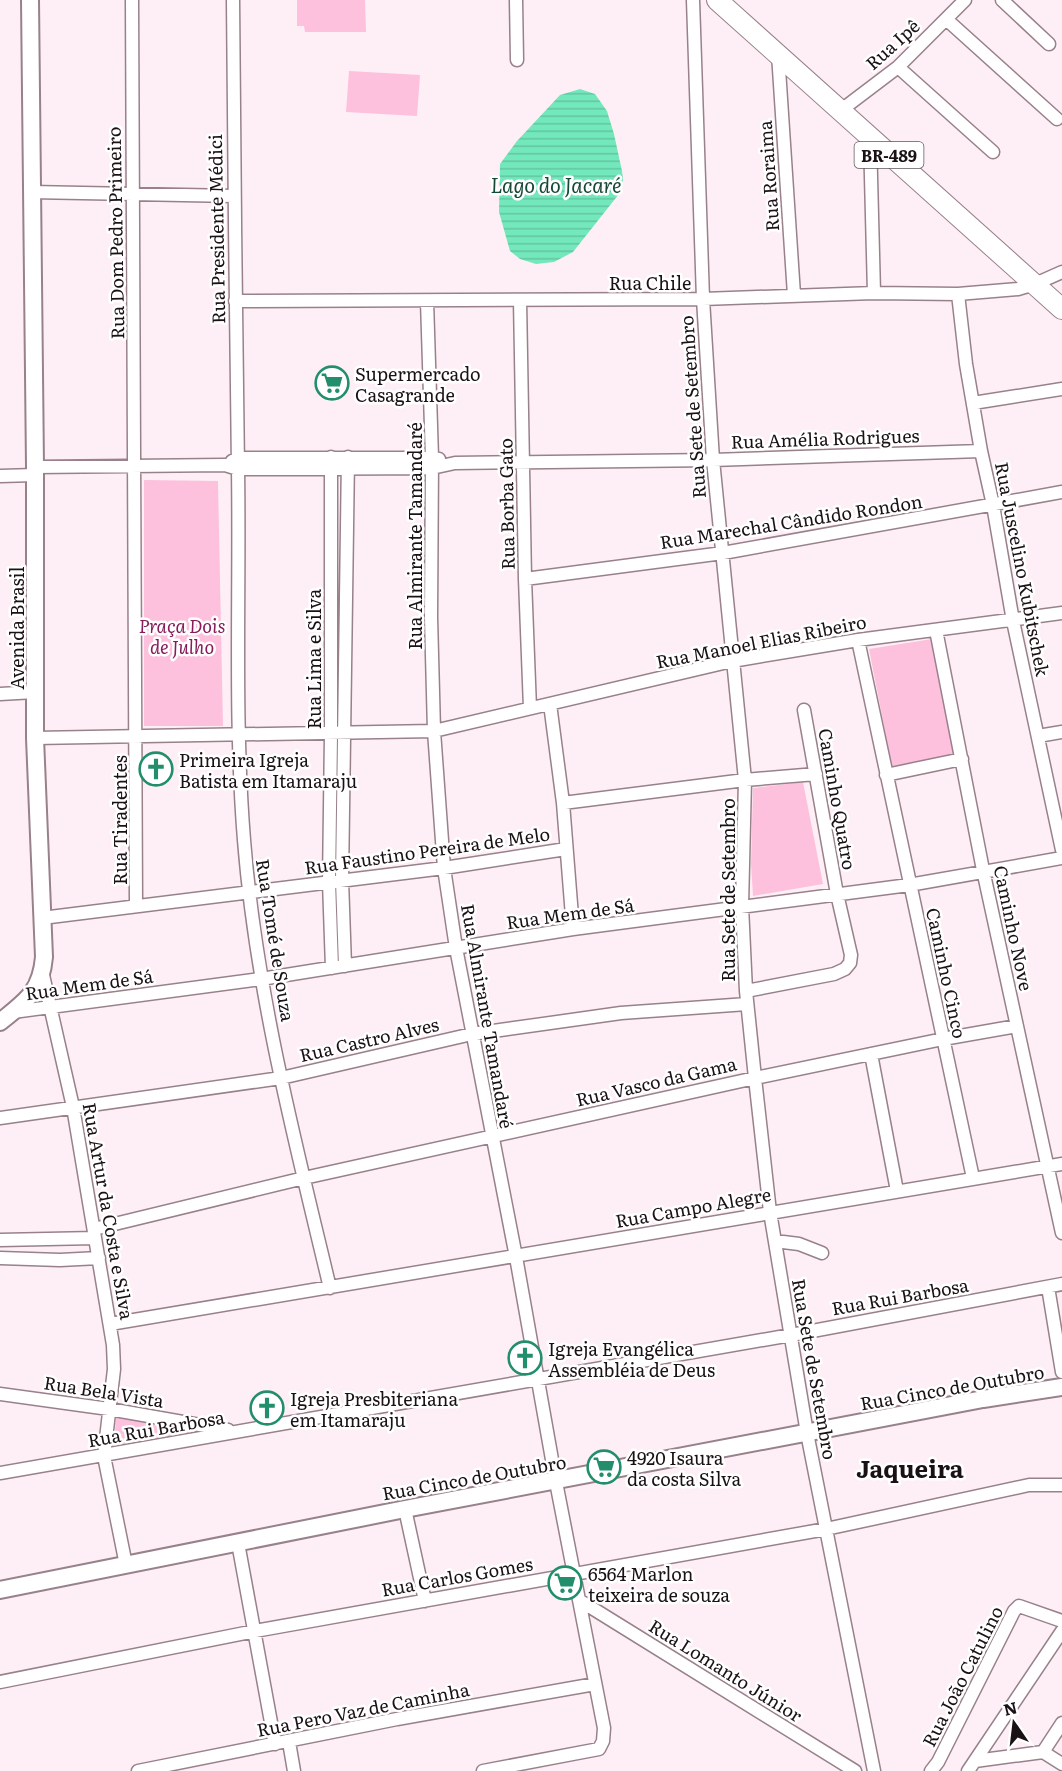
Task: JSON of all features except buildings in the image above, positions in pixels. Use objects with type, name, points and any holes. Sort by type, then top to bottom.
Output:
[{"type":"main road","name":"BR-489","points":[[717,0],[1062,309]]},
{"type":"street","name":"Avenida Brasil","points":[[30,0],[35,471],[35,738],[43,975]]},
{"type":"street","name":"Rua Dom Pedro Primeiro","points":[[132,0],[131,193],[135,466]]},
{"type":"street","name":"Rua Presidente Médici","points":[[233,0],[238,464]]},
{"type":"street","points":[[516,0],[517,60]]},
{"type":"street","name":"Rua Sete de Setembro","points":[[693,0],[703,299],[713,460],[745,780],[742,906],[747,1004],[770,1212],[807,1433],[874,1771]]},
{"type":"street","name":"Rua Ipê","points":[[840,111],[898,67],[965,0]]},
{"type":"street","points":[[1002,0],[1049,44]]},
{"type":"street","points":[[946,19],[1057,119]]},
{"type":"street","name":"Rua Roraima","points":[[777,54],[794,295]]},
{"type":"street","points":[[898,67],[993,152]]},
{"type":"street","points":[[870,138],[874,293]]},
{"type":"street","points":[[31,192],[234,196]]},
{"type":"street","name":"Rua Chile","points":[[235,301],[703,299],[874,293],[958,294],[1007,291],[1035,284],[1062,272]]},
{"type":"street","name":"Rua Juscelino Kubitschek","points":[[958,294],[966,363],[981,451],[1062,850]]},
{"type":"street","name":"Rua Borba Gato","points":[[520,300],[525,579],[530,708]]},
{"type":"street","name":"Rua Almirante Tamandaré","points":[[427,301],[432,463],[431,617],[434,731],[444,868],[456,948],[604,1728],[603,1741],[599,1749],[483,1771]]},
{"type":"street","points":[[973,404],[1062,389]]},
{"type":"street","name":"Rua Amélia Rodrigues","points":[[135,466],[713,460],[981,451]]},
{"type":"street","name":"Rua Lima e Silva","points":[[331,463],[329,882],[332,968]]},
{"type":"street","name":"Rua Lima e Silva","points":[[345,966],[342,880],[348,463]]},
{"type":"street","points":[[35,738],[237,734],[238,464]]},
{"type":"street","points":[[0,476],[35,471],[135,466],[137,736]]},
{"type":"street","name":"Rua Marechal Cândido Rondon","points":[[525,579],[723,553],[1062,492]]},
{"type":"street","name":"Rua Manoel Elias Ribeiro","points":[[237,734],[434,731],[732,661],[858,640],[1062,613]]},
{"type":"street","name":"Caminho Nove","points":[[936,630],[984,870],[1062,1233]]},
{"type":"street","name":"Caminho Cinco","points":[[858,640],[973,1178]]},
{"type":"street","points":[[0,694],[35,692]]},
{"type":"street","points":[[550,704],[563,803],[573,930]]},
{"type":"street","name":"Caminho Quatro","points":[[746,991],[834,974],[845,969],[850,963],[804,710]]},
{"type":"street","points":[[1038,736],[1062,732]]},
{"type":"street","name":"Rua Tomé de Souza","points":[[237,734],[244,842],[261,979],[303,1178],[330,1288]]},
{"type":"street","name":"Rua Tiradentes","points":[[136,905],[137,736]]},
{"type":"street","points":[[886,775],[962,759]]},
{"type":"street","name":"Rua Faustino Pereira de Melo","points":[[563,803],[745,780],[816,774]]},
{"type":"street","name":"Rua Faustino Pereira de Melo","points":[[42,918],[444,868],[566,849]]},
{"type":"street","name":"Rua Mem de Sá","points":[[6,1017],[50,1007],[261,979],[573,930],[909,885],[1062,858]]},
{"type":"street","points":[[6,1017],[35,990],[43,975]]},
{"type":"street","name":"Rua Artur da Costa e Silva","points":[[43,975],[73,1107],[110,1324],[114,1369],[104,1456],[126,1565]]},
{"type":"street","name":"Rua Castro Alves","points":[[0,1118],[281,1078],[472,1034],[621,1013],[747,1004]]},
{"type":"street","name":"Rua Vasco da Gama","points":[[0,1240],[94,1234],[303,1178],[755,1078],[1017,1026]]},
{"type":"street","points":[[871,1054],[897,1191]]},
{"type":"street","name":"Rua Campo Alegre","points":[[110,1324],[1062,1164]]},
{"type":"street","points":[[775,1241],[799,1244],[822,1253]]},
{"type":"street","points":[[0,1258],[60,1260],[99,1258]]},
{"type":"street","name":"Rua Rui Barbosa","points":[[0,1473],[791,1335],[1062,1284]]},
{"type":"street","points":[[1048,1287],[1062,1372]]},
{"type":"street","name":"Rua Cinco de Outubro","points":[[0,1590],[405,1509],[983,1399],[1062,1388]]},
{"type":"street","name":"Rua Bela Vista","points":[[0,1394],[109,1409],[238,1431]]},
{"type":"street","name":"Rua Carlos Gomes","points":[[0,1682],[255,1631],[826,1529],[1029,1485],[1062,1485]]},
{"type":"street","points":[[405,1509],[425,1601]]},
{"type":"street","points":[[238,1543],[275,1744]]},
{"type":"street","name":"Rua Lomanto Júnior","points":[[579,1600],[855,1771]]},
{"type":"street","name":"Rua João Catulino","points":[[931,1771],[938,1762],[1014,1611],[1019,1606],[1062,1621]]},
{"type":"street","points":[[971,1766],[1062,1631]]},
{"type":"street","name":"Rua Pero Vaz de Caminha","points":[[138,1771],[397,1719],[595,1684]]},
{"type":"street","points":[[1042,1752],[1062,1723]]},
{"type":"street","points":[[289,1742],[294,1771]]},
{"type":"street","points":[[971,1766],[1042,1752],[1062,1764]]},
{"type":"green space","points":[[297,0],[365,0],[366,32],[305,32],[304,26],[297,26]]},
{"type":"green space","points":[[349,71],[420,75],[417,116],[346,112]]},
{"type":"green space","name":"Praça Dois de Julho","points":[[144,480],[218,481],[223,726],[144,726]]},
{"type":"green space","points":[[932,639],[958,753],[892,767],[869,649]]},
{"type":"green space","points":[[803,782],[823,884],[753,896],[751,864],[753,788]]},
{"type":"green space","points":[[116,1417],[202,1434],[114,1445]]},
{"type":"water","name":"Lago do Jacaré","points":[[580,89],[595,94],[607,111],[623,180],[619,194],[573,252],[554,262],[536,264],[520,259],[510,251],[499,212],[500,164],[517,141],[560,95]]},
{"type":"place","name":"Supermercado Casagrande","points":[[332,383]]},
{"type":"place","name":"Primeira Igreja Batista em Itamaraju","points":[[156,769]]},
{"type":"place","name":"Igreja Evangélica Assembléia de Deus","points":[[525,1358]]},
{"type":"place","name":"Igreja Presbiteriana em Itamaraju","points":[[267,1408]]},
{"type":"place","name":"4920 Isaura da costa Silva","points":[[604,1467]]},
{"type":"place","name":"6564 Marlon teixeira de souza","points":[[565,1583]]},
{"type":"district","name":"Jaqueira","points":[[910,1467]]}]
